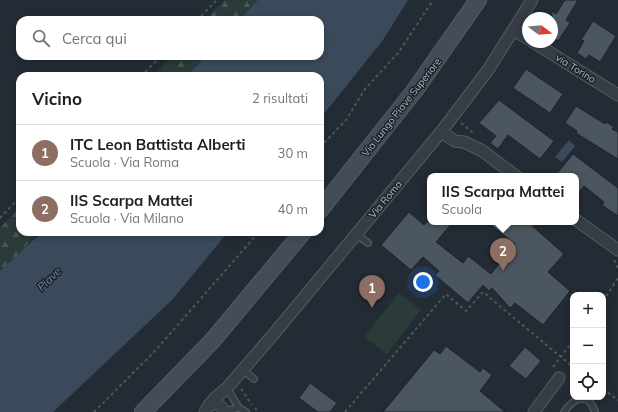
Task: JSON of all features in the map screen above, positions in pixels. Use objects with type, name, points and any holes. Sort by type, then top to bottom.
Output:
[{"type":"main road","name":"Via Lungo Piave Superiore","points":[[324,205],[415,90],[478,0]]},
{"type":"main road","points":[[143,412],[213,340],[300,236]]},
{"type":"street","name":"Via Roma","points":[[205,410],[243,370],[441,132],[488,70],[532,0]]},
{"type":"street","points":[[514,30],[522,35]]},
{"type":"street","name":"via Torino","points":[[544,48],[618,95]]},
{"type":"street","points":[[441,132],[455,141],[464,142],[480,150],[512,173]]},
{"type":"street","points":[[579,222],[618,250]]},
{"type":"street","points":[[534,412],[559,378]]},
{"type":"street","points":[[224,411],[227,388]]},
{"type":"street","name":"Via Roma","points":[[205,410],[216,404],[224,411]]},
{"type":"lane","points":[[356,234],[368,243]]},
{"type":"lane","points":[[243,370],[254,380]]},
{"type":"lane","points":[[227,388],[239,408],[246,412]]},
{"type":"lane","points":[[564,412],[571,403],[577,399],[585,399],[592,404],[595,412]]},
{"type":"lane","points":[[224,411],[239,408]]},
{"type":"path","points":[[201,16],[217,0]]},
{"type":"path","points":[[324,143],[346,120],[365,89],[399,52],[433,0]]},
{"type":"path","points":[[145,72],[157,60]]},
{"type":"path","points":[[459,121],[476,135]]},
{"type":"path","points":[[0,218],[16,202]]},
{"type":"path","points":[[94,412],[154,352],[256,236]]},
{"type":"path","points":[[606,296],[618,278]]},
{"type":"path","points":[[345,412],[446,294],[466,311],[483,292],[570,365]]},
{"type":"path","points":[[556,363],[570,345]]},
{"type":"path","points":[[606,391],[618,400]]},
{"type":"green space","points":[[224,0],[270,0],[253,16],[209,16]]},
{"type":"green space","points":[[169,60],[205,60],[195,72],[157,72]]},
{"type":"green space","points":[[16,211],[16,236],[35,236],[0,274],[0,228]]},
{"type":"green space","points":[[399,293],[421,310],[387,354],[364,337]]},
{"type":"water","points":[[258,0],[408,0],[383,40],[324,114],[324,72],[191,72],[202,60],[324,60],[324,16],[243,16]]},
{"type":"water","points":[[569,140],[575,146],[562,162],[555,157]]},
{"type":"water","name":"Piave","points":[[38,236],[225,236],[172,300],[53,412],[0,412],[0,271]]},
{"type":"building","points":[[565,0],[578,0],[566,20],[570,23],[558,41],[558,12]]},
{"type":"building","points":[[593,21],[616,36],[600,62],[589,55],[586,59],[577,53],[584,41],[581,40]]},
{"type":"building","points":[[526,69],[563,94],[550,113],[513,88]]},
{"type":"building","points":[[499,100],[554,141],[540,159],[508,135],[498,149],[490,143],[496,136],[479,123]]},
{"type":"building","points":[[576,106],[605,124],[606,122],[614,127],[612,129],[618,132],[618,159],[576,133],[577,131],[565,123]]},
{"type":"building","points":[[573,154],[618,188],[618,216],[602,205],[604,202],[584,186],[579,192],[579,173],[557,173]]},
{"type":"building","points":[[409,212],[424,225],[427,222],[427,225],[450,225],[436,242],[463,263],[468,256],[491,274],[515,244],[491,225],[531,225],[564,254],[548,272],[570,291],[543,325],[515,303],[510,308],[492,288],[489,291],[483,285],[468,303],[435,275],[439,271],[423,257],[411,270],[381,245]]},
{"type":"building","points":[[446,346],[480,372],[483,368],[492,375],[480,391],[505,412],[383,412],[434,350],[440,354]]},
{"type":"building","points":[[525,347],[541,361],[526,379],[509,366]]},
{"type":"building","points":[[310,383],[337,403],[330,412],[318,412],[299,398]]},
{"type":"place","name":"IIS Scarpa Mattei","points":[[503,271]]},
{"type":"place","name":"ITC Leon Battista Alberti","points":[[372,308]]}]
